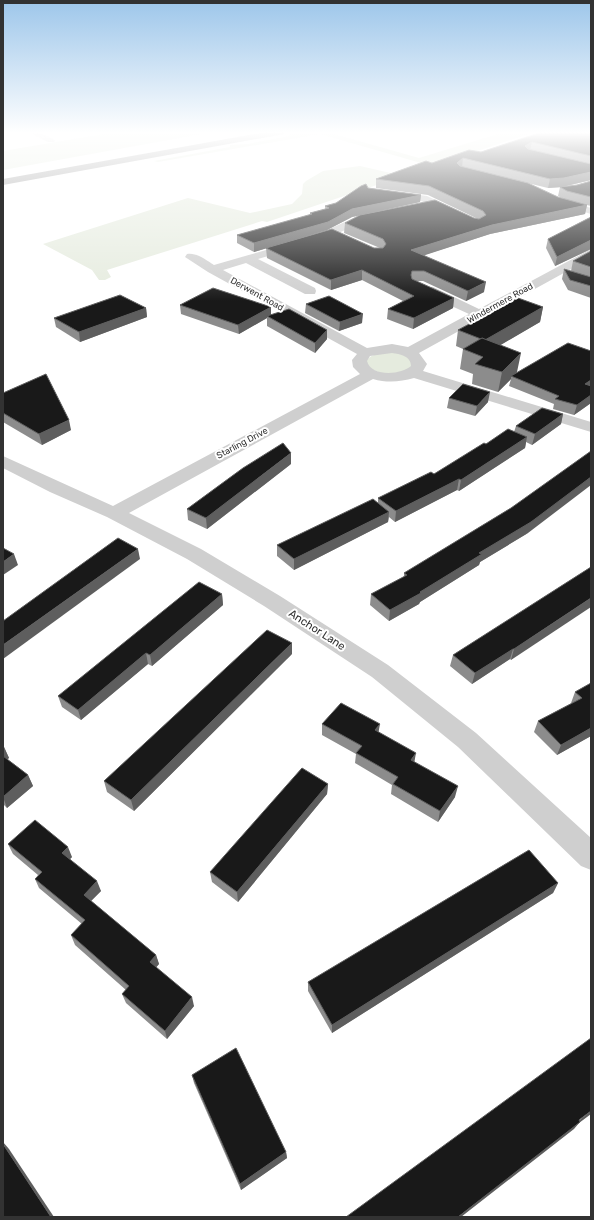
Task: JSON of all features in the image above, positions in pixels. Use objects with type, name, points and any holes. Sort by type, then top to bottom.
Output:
[{"type":"street","points":[[387,192],[418,196],[463,217]]},
{"type":"street","points":[[548,196],[567,205],[591,211]]},
{"type":"street","points":[[413,208],[435,204]]},
{"type":"street","points":[[212,269],[332,233],[356,220],[384,214]]},
{"type":"street","points":[[332,233],[345,239]]},
{"type":"street","name":"Windermere Road","points":[[408,353],[591,253]]},
{"type":"street","name":"Derwent Road","points":[[191,258],[365,353]]},
{"type":"street","points":[[248,259],[268,273],[310,291]]},
{"type":"street","points":[[556,272],[570,276]]},
{"type":"street","points":[[425,283],[417,285],[479,314]]},
{"type":"street","points":[[386,349],[408,353],[418,360],[419,365],[412,373],[398,377],[379,376],[371,374],[360,366],[358,361],[365,353],[386,349]]},
{"type":"street","points":[[412,373],[591,427]]},
{"type":"street","name":"Starling Drive","points":[[114,513],[371,374]]},
{"type":"street","name":"Anchor Lane","points":[[3,461],[57,488],[114,513],[218,568],[380,671],[467,740],[591,857]]},
{"type":"shaded area","points":[[303,188],[368,188],[267,222],[262,221],[107,270],[111,277],[105,280],[99,280],[92,270],[43,244],[188,198],[250,213],[292,204],[302,194]]},
{"type":"shaded area","points":[[384,352],[400,353],[411,359],[413,366],[405,372],[383,374],[371,369],[366,362],[367,360],[374,355]]},
{"type":"building","points":[[358,188],[421,195],[352,209],[328,222],[254,243],[237,235],[312,214],[310,213],[329,208],[325,206],[336,203]]},
{"type":"building","points":[[433,188],[539,188],[558,197],[587,205],[492,225],[411,250],[486,282],[468,291],[424,271],[412,271],[412,279],[454,298],[414,318],[388,309],[414,296],[362,270],[331,280],[266,248],[332,229],[374,248],[383,248],[386,244],[383,239],[345,223],[360,215],[435,200],[474,218],[479,219],[486,215],[483,211]]},
{"type":"building","points":[[562,188],[591,188],[591,197],[567,191]]},
{"type":"building","points":[[591,217],[591,240],[557,257],[548,239]]},
{"type":"building","points":[[591,251],[591,267],[573,261]]},
{"type":"building","points":[[564,269],[591,277],[591,286],[570,280]]},
{"type":"building","points":[[213,288],[271,307],[238,325],[180,305]]},
{"type":"building","points":[[120,295],[146,308],[79,332],[54,318]]},
{"type":"building","points":[[329,296],[363,314],[340,322],[306,304]]},
{"type":"building","points":[[518,298],[543,307],[485,340],[458,330]]},
{"type":"building","points":[[289,309],[327,330],[315,343],[267,316]]},
{"type":"building","points":[[482,338],[521,353],[502,372],[475,364],[483,357],[463,349]]},
{"type":"building","points":[[568,343],[591,351],[591,380],[585,384],[591,386],[591,395],[577,405],[555,399],[559,396],[511,376]]},
{"type":"building","points":[[46,374],[69,420],[39,434],[3,413],[3,393]]},
{"type":"building","points":[[463,384],[490,392],[477,406],[449,398]]},
{"type":"building","points":[[542,408],[563,414],[535,434],[516,426]]},
{"type":"building","points":[[508,429],[527,437],[461,480],[459,479],[396,511],[378,498],[431,472],[434,474],[484,443],[486,444]]},
{"type":"building","points":[[283,443],[291,453],[206,518],[187,509],[243,468]]},
{"type":"building","points":[[591,451],[591,477],[531,522],[479,553],[482,554],[420,592],[421,593],[390,610],[371,594],[407,575],[404,573],[511,508]]},
{"type":"building","points":[[373,499],[389,512],[294,559],[277,545]]},
{"type":"building","points":[[118,538],[138,549],[3,645],[3,621]]},
{"type":"building","points":[[3,548],[14,554],[3,562]]},
{"type":"building","points":[[591,567],[591,598],[514,649],[475,673],[453,655]]},
{"type":"building","points":[[199,582],[222,594],[150,655],[146,653],[78,710],[58,696]]},
{"type":"building","points":[[267,630],[292,643],[131,800],[104,781]]},
{"type":"building","points":[[591,683],[591,728],[561,745],[538,721],[582,698],[575,692]]},
{"type":"building","points":[[341,703],[380,724],[375,730],[416,753],[411,760],[458,786],[440,811],[393,784],[398,777],[356,753],[362,746],[322,724]]},
{"type":"building","points":[[3,756],[28,775],[3,797]]},
{"type":"building","points":[[302,768],[328,784],[237,892],[210,872]]},
{"type":"building","points":[[35,820],[68,847],[62,853],[97,881],[84,895],[156,955],[150,962],[192,997],[165,1031],[122,994],[129,986],[71,935],[85,920],[35,879],[42,872],[8,844]]},
{"type":"building","points":[[529,850],[558,883],[332,1025],[308,982]]},
{"type":"building","points":[[591,1038],[591,1111],[579,1120],[580,1122],[458,1217],[346,1217]]},
{"type":"building","points":[[236,1048],[286,1152],[240,1184],[192,1075]]},
{"type":"building","points":[[3,1144],[51,1217],[3,1217]]}]
